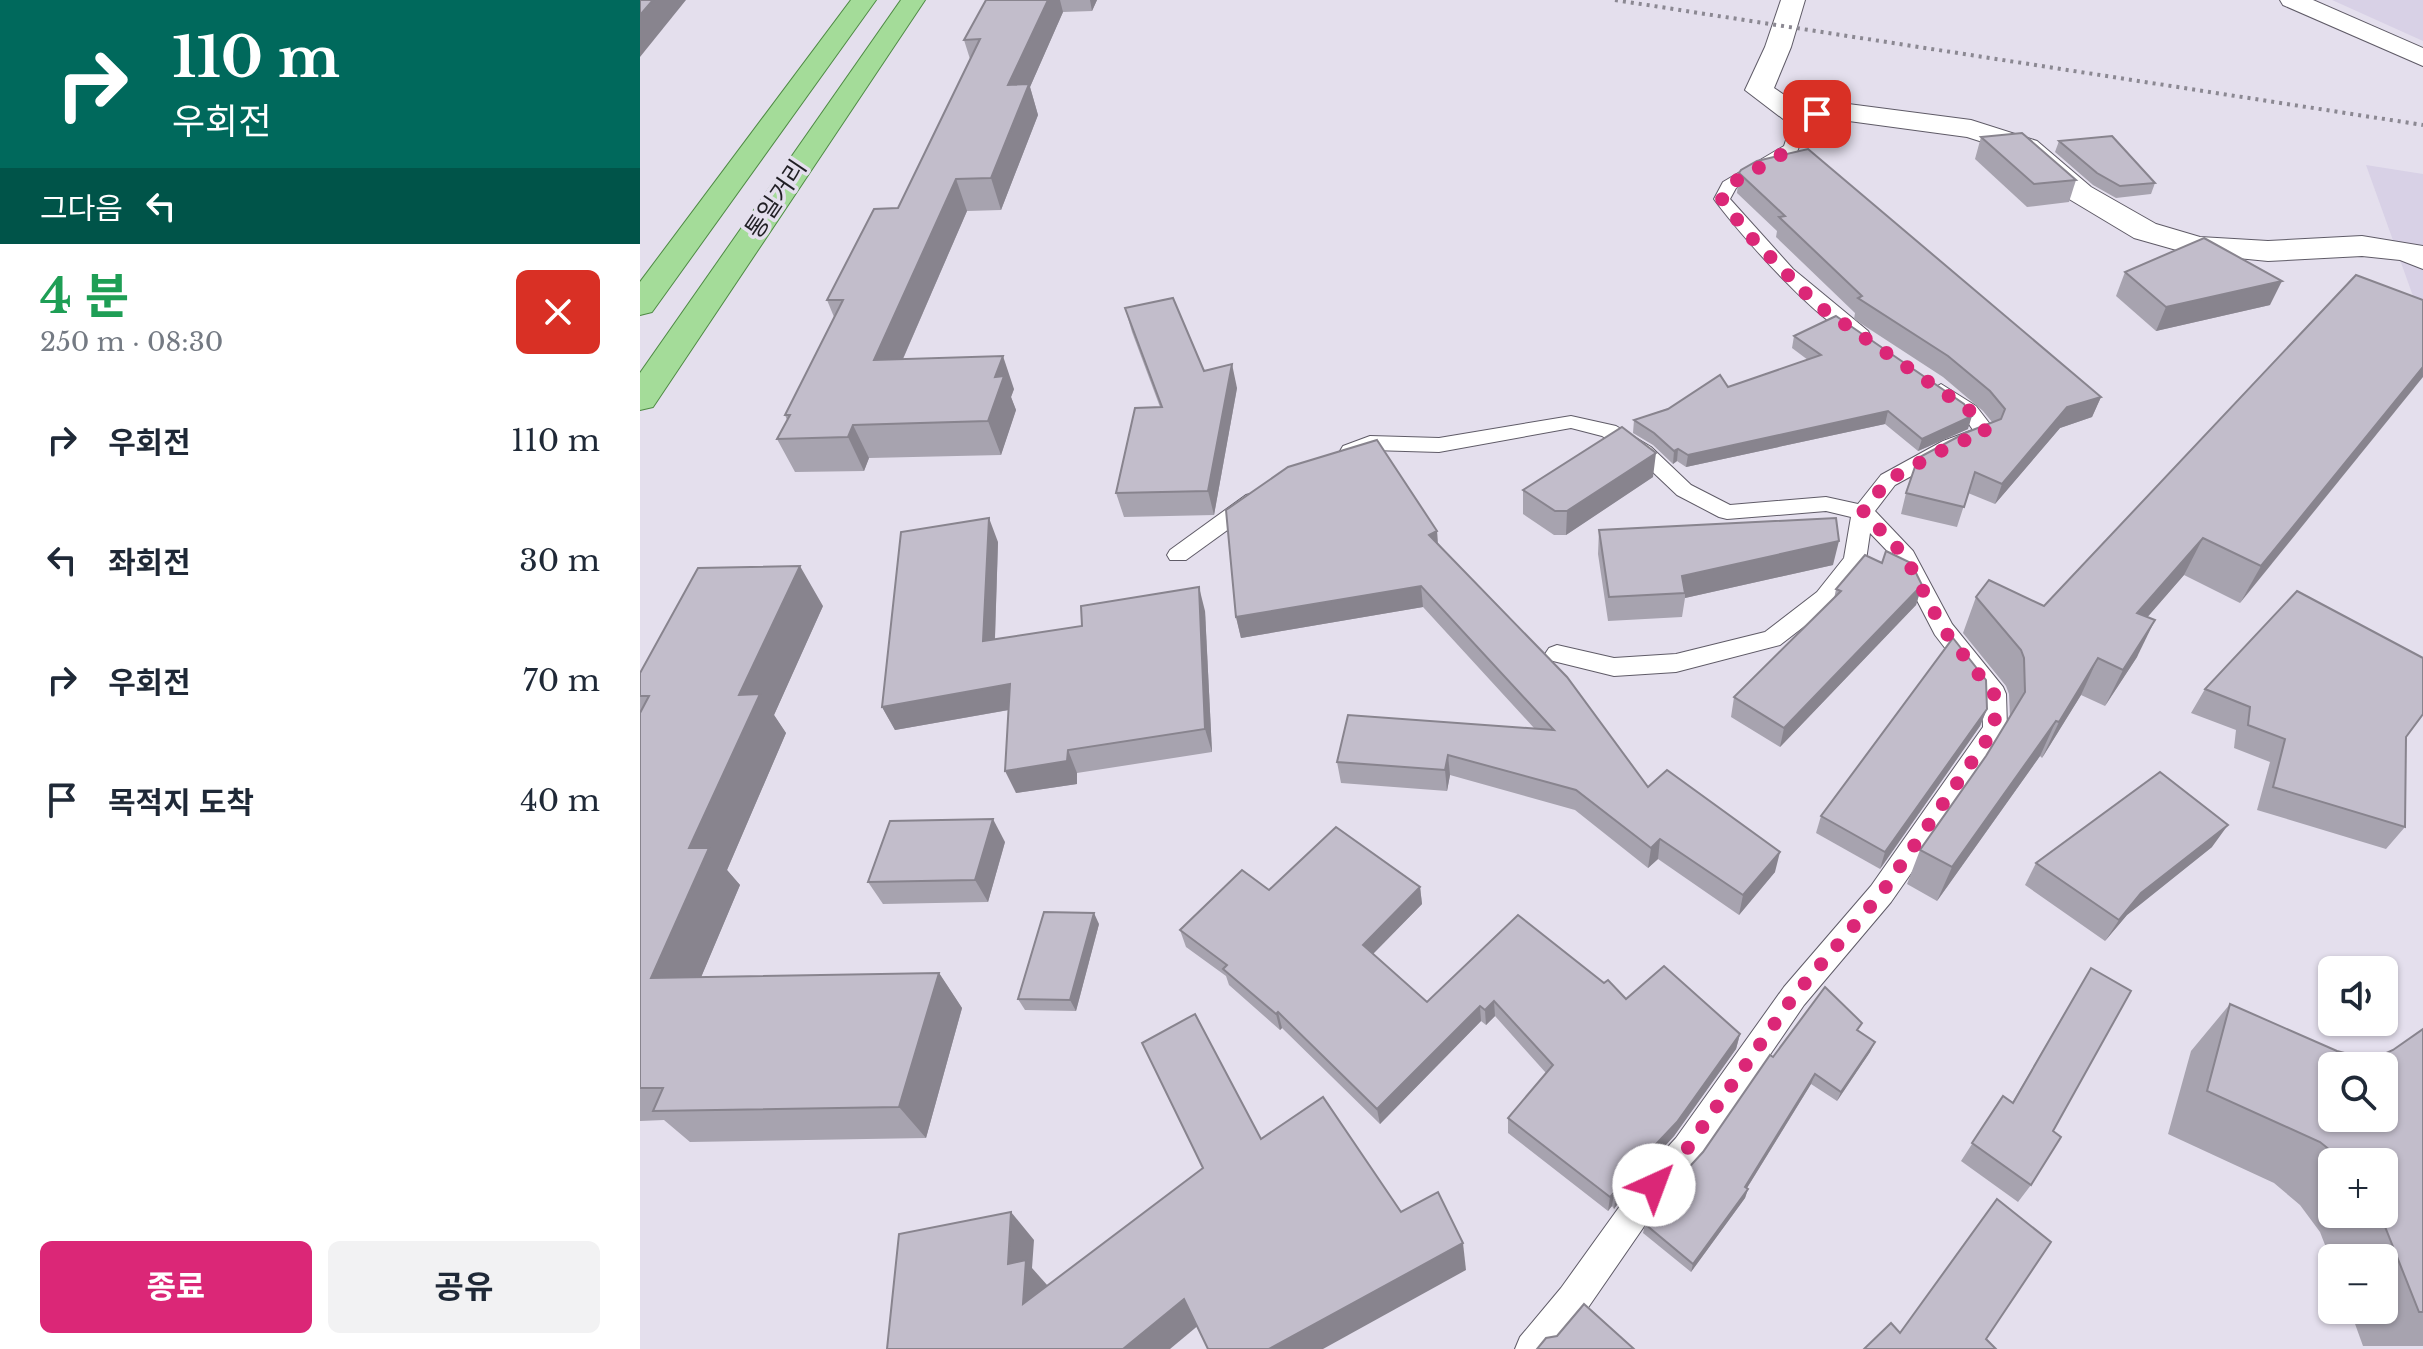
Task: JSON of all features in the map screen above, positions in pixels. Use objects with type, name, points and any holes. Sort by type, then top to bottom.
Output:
[{"type":"main road","name":"통일거리","points":[[640,305],[864,0]]},
{"type":"main road","name":"통일거리","points":[[640,399],[913,0]]},
{"type":"street","points":[[1793,0],[1778,47],[1759,90],[1801,119],[1833,110],[1971,129],[2027,147],[2080,193],[2145,231],[2198,246],[2268,251],[2362,246],[2408,251],[2423,259]]},
{"type":"street","points":[[2292,0],[2423,58]]},
{"type":"lane","points":[[1801,119],[1791,149],[1729,185],[1722,199],[1747,233],[1817,305],[1881,349]]},
{"type":"lane","points":[[1557,654],[1614,667],[1676,663],[1772,639],[1825,598],[1855,560],[1863,512],[1888,480],[1950,446],[1986,432],[1969,410],[1919,375]]},
{"type":"lane","points":[[1331,458],[1370,443],[1439,445],[1571,422],[1609,431],[1644,452],[1684,490],[1727,512],[1826,504],[1863,512],[1905,556],[1943,629],[1994,694],[1995,728],[1881,894],[1794,996],[1687,1149],[1654,1185],[1573,1300],[1532,1349]]},
{"type":"lane","points":[[1178,555],[1270,489]]},
{"type":"shaded area","points":[[2332,0],[2423,0],[2423,41]]},
{"type":"shaded area","points":[[2366,165],[2423,174],[2423,324]]},
{"type":"building","points":[[640,0],[653,0],[640,15]]},
{"type":"building","points":[[986,0],[1048,0],[1008,85],[1029,84],[991,178],[956,179],[874,360],[1003,356],[995,377],[1004,376],[988,421],[853,425],[848,437],[777,439],[790,415],[785,415],[843,300],[827,300],[874,209],[898,208],[980,39],[964,40]]},
{"type":"building","points":[[2022,133],[2076,180],[2034,184],[1981,137]]},
{"type":"building","points":[[2112,136],[2155,183],[2120,186],[2097,173],[2059,141]]},
{"type":"building","points":[[1808,149],[2101,397],[2067,407],[2002,484],[1975,472],[1964,507],[1906,493],[1918,458],[1965,433],[2001,419],[2005,409],[1990,391],[1948,356],[1858,298],[1862,296],[1779,217],[1785,216],[1739,173],[1757,161]]},
{"type":"building","points":[[2204,238],[2282,281],[2166,307],[2125,272]]},
{"type":"building","points":[[2356,275],[2423,300],[2423,367],[2261,566],[2203,538],[2137,613],[2155,620],[2123,670],[2098,658],[2059,722],[2056,721],[1952,867],[1920,850],[1986,756],[2025,692],[2021,650],[1976,597],[1989,580],[2044,606]]},
{"type":"building","points":[[1173,298],[1204,371],[1232,364],[1208,491],[1116,493],[1135,408],[1162,407],[1125,308]]},
{"type":"building","points":[[1836,316],[1964,404],[1972,416],[1922,439],[1888,411],[1688,455],[1678,449],[1674,451],[1634,420],[1668,409],[1720,375],[1728,387],[1821,355],[1794,336]]},
{"type":"building","points":[[1622,427],[1656,453],[1567,511],[1555,511],[1523,490]]},
{"type":"building","points":[[1377,440],[1437,531],[1429,535],[1567,677],[1648,787],[1667,770],[1780,852],[1743,895],[1660,839],[1651,848],[1576,790],[1448,755],[1445,770],[1337,762],[1348,715],[1554,730],[1421,586],[1236,617],[1226,510],[1288,467]]},
{"type":"building","points":[[989,518],[983,641],[1082,626],[1081,606],[1199,587],[1205,729],[1068,750],[1067,761],[1005,771],[1010,684],[882,707],[901,532]]},
{"type":"building","points":[[1836,518],[1839,541],[1682,576],[1685,593],[1609,597],[1599,530]]},
{"type":"building","points":[[1886,551],[1911,563],[1922,585],[1784,728],[1734,697],[1841,591],[1836,589],[1865,555],[1882,563]]},
{"type":"building","points":[[800,566],[739,695],[760,694],[689,848],[709,848],[651,978],[939,973],[899,1107],[653,1111],[663,1088],[640,1088],[640,713],[649,696],[640,696],[640,673],[698,568]]},
{"type":"building","points":[[2297,591],[2423,658],[2423,714],[2406,737],[2405,827],[2273,787],[2285,739],[2248,725],[2250,707],[2205,689]]},
{"type":"building","points":[[1953,638],[1986,680],[1987,709],[1885,852],[1821,816]]},
{"type":"building","points":[[2160,772],[2228,825],[2141,893],[2119,920],[2036,863]]},
{"type":"building","points":[[993,819],[975,880],[868,882],[890,821]]},
{"type":"building","points":[[1336,827],[1420,887],[1363,945],[1427,1002],[1518,915],[1604,983],[1608,980],[1626,999],[1664,966],[1740,1034],[1677,1122],[1643,1158],[1616,1195],[1614,1193],[1610,1197],[1508,1118],[1553,1065],[1494,1001],[1485,1010],[1480,1006],[1377,1109],[1278,1012],[1276,1014],[1223,969],[1227,965],[1180,930],[1242,870],[1269,890]]},
{"type":"building","points":[[1044,912],[1094,913],[1070,1000],[1018,999]]},
{"type":"building","points":[[2091,968],[2131,991],[2053,1131],[2061,1137],[2031,1185],[1972,1143],[2003,1096],[2013,1103]]},
{"type":"building","points":[[1825,987],[1862,1023],[1857,1030],[1875,1042],[1841,1092],[1815,1074],[1745,1187],[1748,1189],[1693,1264],[1645,1224],[1669,1189],[1703,1152],[1770,1055],[1773,1057]]},
{"type":"building","points":[[2230,1004],[2341,1052],[2318,1052],[2318,1132],[2398,1132],[2398,1052],[2389,1052],[2423,1029],[2423,1312],[2419,1312],[2398,1259],[2398,1244],[2392,1244],[2386,1228],[2398,1228],[2398,1148],[2328,1148],[2207,1091]]},
{"type":"building","points":[[1195,1014],[1261,1139],[1323,1097],[1401,1212],[1438,1192],[1463,1243],[1269,1349],[1208,1349],[1184,1299],[1123,1349],[887,1349],[899,1234],[1011,1212],[1008,1264],[1026,1260],[1023,1304],[1203,1168],[1142,1043]]},
{"type":"building","points":[[1997,1199],[2051,1242],[1986,1339],[1996,1349],[1864,1349],[1891,1323],[1900,1333]]},
{"type":"building","points":[[1584,1304],[1634,1349],[1537,1349],[1546,1338],[1557,1336]]},
{"type":"railway","points":[[1615,0],[2423,125]]},
{"type":"route","points":[[1654,1185],[1687,1149],[1794,996],[1881,894],[1995,728],[1994,694],[1943,629],[1905,556],[1863,512],[1888,480],[1950,446],[1986,432],[1969,410],[1817,305],[1747,233],[1722,199],[1729,185],[1791,149],[1801,119],[1817,114]]}]
